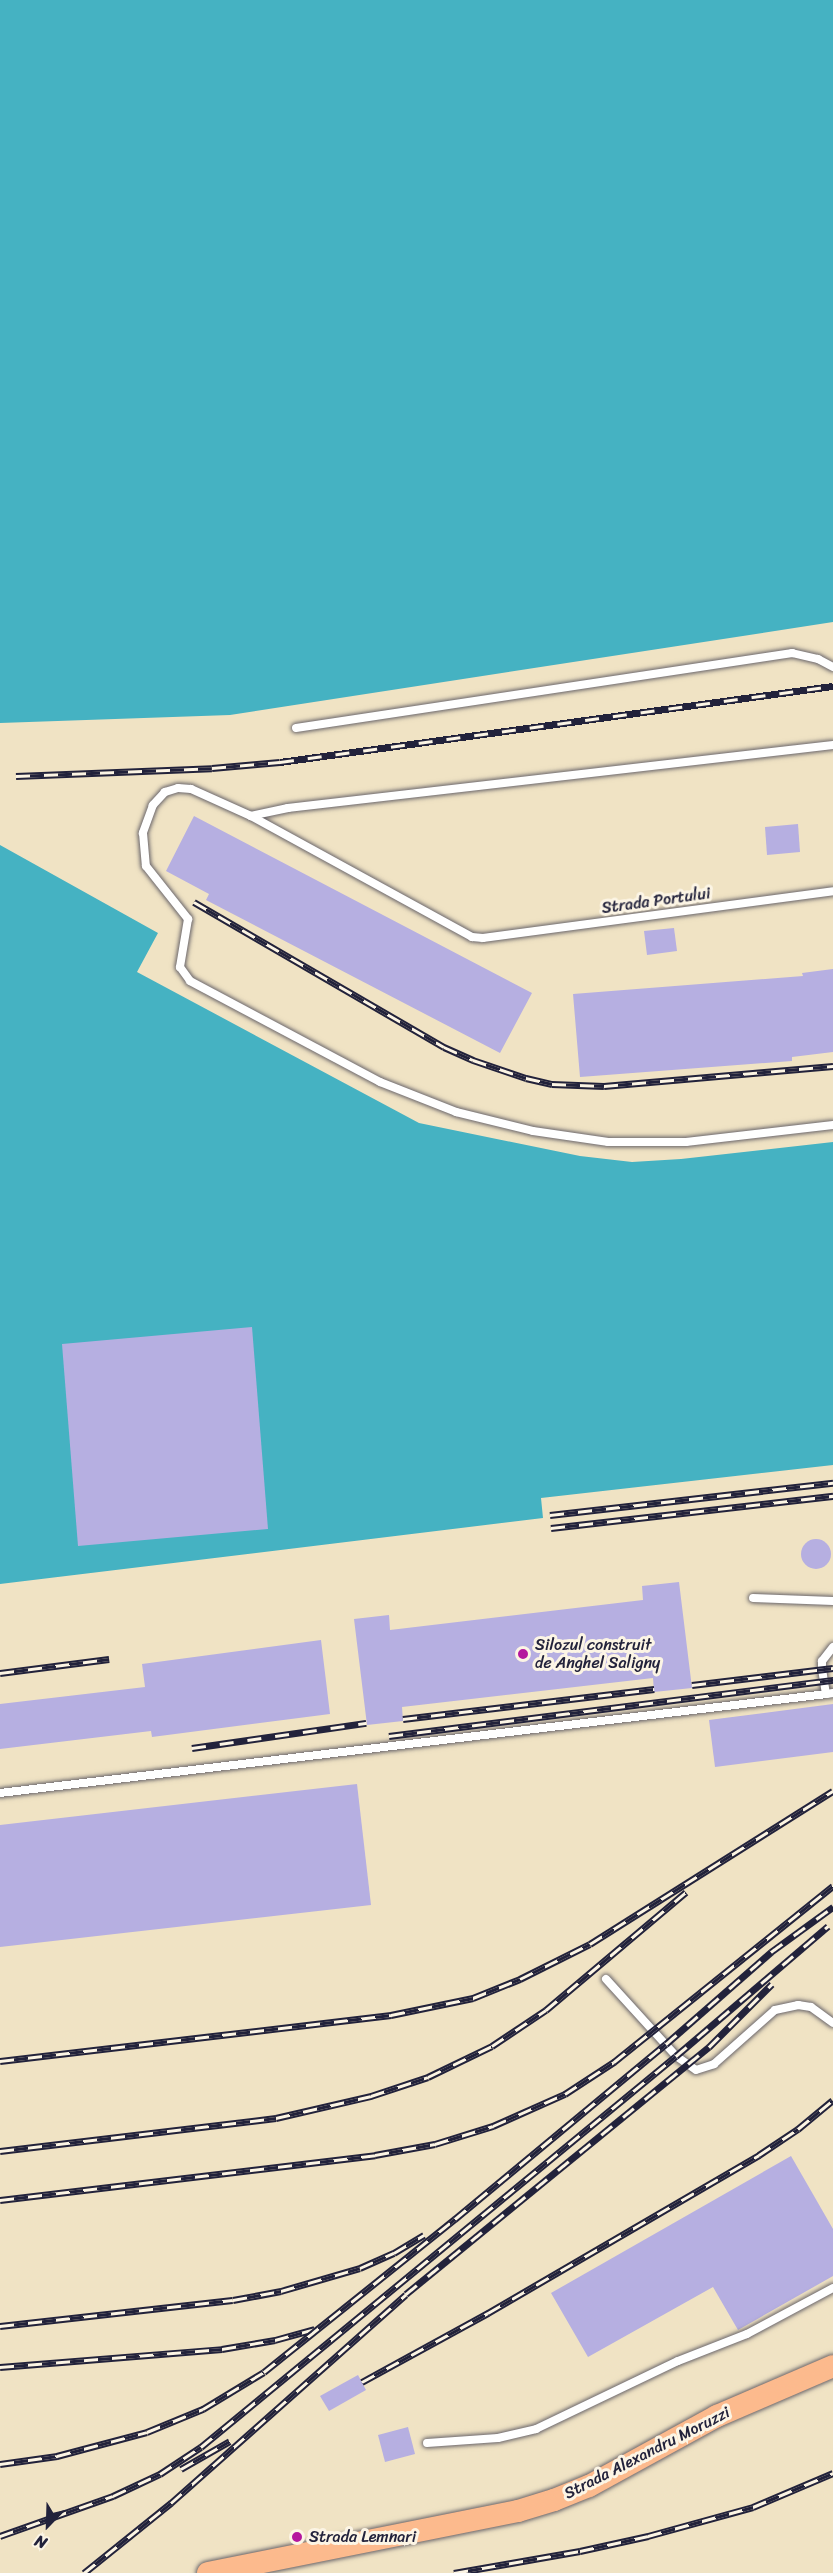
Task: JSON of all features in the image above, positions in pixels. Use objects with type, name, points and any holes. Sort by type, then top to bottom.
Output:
[{"type":"main road","name":"Strada Alexandru Moruzzi","points":[[208,2573],[518,2511],[554,2500],[589,2486],[681,2433],[833,2366]]},
{"type":"lane","points":[[296,728],[792,653],[818,659],[833,667]]},
{"type":"lane","points":[[833,745],[288,808],[251,816],[190,789],[178,788],[165,792],[153,805],[143,833],[146,867],[188,919],[180,968],[190,981],[380,1083],[456,1112],[533,1131],[608,1142],[686,1142],[833,1125]]},
{"type":"lane","name":"Strada Portului","points":[[251,816],[459,932],[483,938],[833,891]]},
{"type":"lane","points":[[753,1598],[833,1601]]},
{"type":"lane","points":[[0,1793],[829,1694],[822,1661],[833,1647]]},
{"type":"lane","points":[[606,1979],[676,2056],[696,2070],[714,2064],[775,2010],[798,2005],[811,2007],[833,2023]]},
{"type":"lane","points":[[427,2444],[498,2438],[536,2429],[678,2361],[747,2334],[833,2288]]},
{"type":"water","points":[[0,0],[833,0],[833,622],[230,715],[0,723]]},
{"type":"water","points":[[0,845],[158,933],[137,972],[419,1123],[580,1156],[632,1162],[681,1159],[833,1142],[833,1465],[541,1498],[543,1518],[0,1584]]},
{"type":"building","points":[[194,816],[532,993],[500,1053],[206,900],[209,894],[166,871]]},
{"type":"building","points":[[798,824],[800,852],[767,855],[765,827]]},
{"type":"building","points":[[674,928],[677,951],[647,955],[644,931]]},
{"type":"building","points":[[833,969],[833,1052],[792,1057],[792,1061],[580,1077],[573,994],[803,976],[802,973]]},
{"type":"building","points":[[252,1327],[268,1529],[78,1546],[62,1344]]},
{"type":"building","points":[[816,1539],[827,1543],[831,1554],[827,1565],[816,1569],[805,1565],[801,1554],[805,1543]]},
{"type":"building","name":"Silozul construit de Anghel Saligny","points":[[679,1582],[692,1688],[654,1692],[653,1678],[402,1707],[403,1721],[367,1725],[354,1619],[389,1615],[390,1630],[643,1600],[642,1586]]},
{"type":"building","points":[[321,1640],[330,1714],[152,1737],[151,1731],[0,1749],[0,1704],[145,1687],[142,1664]]},
{"type":"building","points":[[833,1704],[833,1752],[715,1767],[709,1720]]},
{"type":"building","points":[[357,1784],[371,1905],[0,1947],[0,1825]]},
{"type":"building","points":[[791,2156],[833,2229],[833,2276],[738,2330],[713,2287],[588,2357],[551,2293]]},
{"type":"building","points":[[358,2375],[366,2390],[329,2411],[320,2396]]},
{"type":"building","points":[[408,2427],[415,2454],[385,2462],[378,2435]]},
{"type":"railway","points":[[16,776],[212,768],[280,762],[833,686]]},
{"type":"railway","points":[[194,902],[444,1047],[473,1060],[526,1078],[552,1084],[604,1086],[833,1066]]},
{"type":"railway","points":[[550,1515],[833,1483]]},
{"type":"railway","points":[[551,1528],[833,1496]]},
{"type":"railway","points":[[0,1673],[109,1659]]},
{"type":"railway","points":[[692,1685],[833,1668]]},
{"type":"railway","points":[[389,1736],[833,1680]]},
{"type":"railway","points":[[403,1719],[654,1689]]},
{"type":"railway","points":[[192,1748],[366,1723]]},
{"type":"railway","points":[[0,2061],[391,2015],[473,1998],[520,1979],[590,1944],[833,1791]]},
{"type":"railway","points":[[0,2200],[375,2155],[435,2144],[493,2126],[565,2094],[614,2062],[833,1886]]},
{"type":"railway","points":[[0,2151],[276,2118],[371,2096],[428,2077],[492,2046],[546,2010],[686,1892]]},
{"type":"railway","points":[[0,2464],[57,2456],[147,2432],[203,2409],[264,2372],[455,2219],[666,2044],[771,1952],[833,1907]]},
{"type":"railway","points":[[0,2536],[113,2496],[160,2474],[201,2447],[676,2056],[828,1926]]},
{"type":"railway","points":[[84,2573],[171,2503],[406,2294],[709,2047],[772,1984]]},
{"type":"railway","points":[[362,2382],[488,2313],[759,2155],[798,2129],[833,2100]]},
{"type":"railway","points":[[0,2326],[233,2300],[281,2291],[360,2268],[394,2253],[424,2235]]},
{"type":"railway","points":[[0,2367],[222,2349],[275,2340],[315,2329]]},
{"type":"railway","points":[[181,2469],[230,2441]]},
{"type":"railway","points":[[454,2573],[580,2551],[648,2536],[753,2507],[833,2473]]},
{"type":"place","name":"Silozul construit de Anghel Saligny","points":[[523,1654]]},
{"type":"place","name":"Strada Lemnari","points":[[297,2537]]}]
